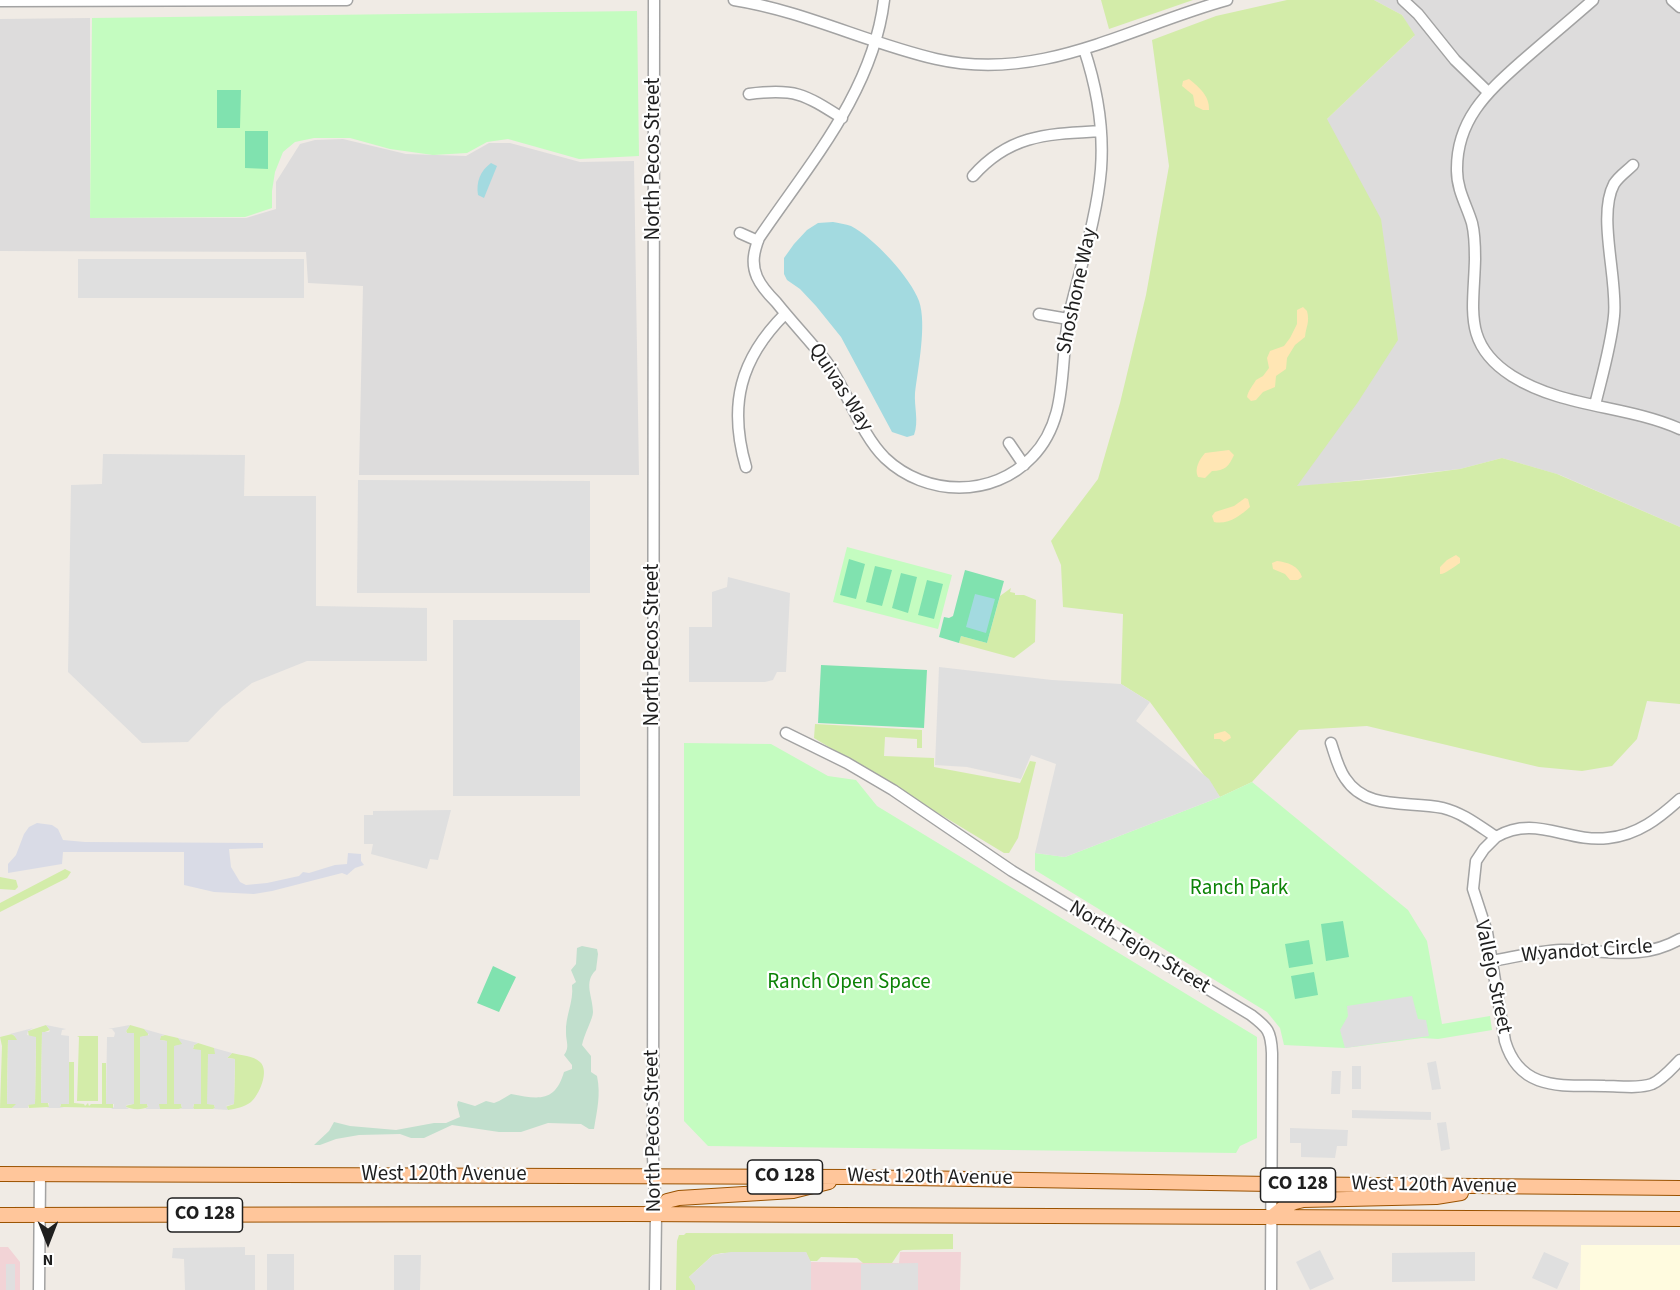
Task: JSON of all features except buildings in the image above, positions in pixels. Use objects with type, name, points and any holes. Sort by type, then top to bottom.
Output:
[{"type":"main road","name":"West 120th Avenue","points":[[0,1174],[850,1177],[1680,1188]]},
{"type":"main road","points":[[656,1214],[667,1201],[679,1198],[793,1191],[850,1177]]},
{"type":"main road","points":[[1271,1218],[1293,1201],[1436,1197],[1503,1187]]},
{"type":"main road","name":"West 120th Avenue","points":[[0,1215],[656,1214],[1680,1219]]},
{"type":"street","points":[[0,1],[347,0]]},
{"type":"street","name":"North Pecos Street","points":[[654,0],[653,1176],[656,1214],[655,1290]]},
{"type":"street","points":[[734,0],[773,7],[937,59],[973,64],[1038,62],[1084,49],[1227,0]]},
{"type":"street","points":[[740,233],[758,241],[842,118],[866,67],[884,0]]},
{"type":"street","points":[[1403,0],[1418,14],[1455,60],[1488,92]]},
{"type":"street","points":[[1593,0],[1488,92],[1465,129],[1457,164],[1458,182],[1475,240],[1472,309],[1474,328],[1489,355],[1511,375],[1547,393],[1655,420],[1680,429]]},
{"type":"street","points":[[1672,0],[1680,7]]},
{"type":"street","name":"Shoshone Way","points":[[971,488],[999,480],[1024,465],[1038,450],[1056,422],[1068,319],[1099,184],[1101,131],[1094,80],[1084,49]]},
{"type":"street","points":[[749,94],[773,91],[796,93],[842,118]]},
{"type":"street","points":[[973,176],[993,157],[1019,141],[1048,134],[1101,131]]},
{"type":"street","points":[[1594,405],[1614,315],[1614,278],[1608,231],[1611,194],[1615,182],[1634,165]]},
{"type":"street","name":"Quivas Way","points":[[758,241],[754,260],[757,277],[831,369],[885,458],[898,468],[924,481],[948,487],[971,488]]},
{"type":"street","points":[[746,467],[737,422],[743,375],[764,337],[785,314]]},
{"type":"street","points":[[1039,314],[1068,319]]},
{"type":"street","points":[[1009,443],[1024,465]]},
{"type":"street","name":"North Tejon Street","points":[[786,733],[847,763],[893,790],[1012,871],[1264,1025],[1270,1035],[1272,1053],[1271,1290]]},
{"type":"street","points":[[1331,743],[1344,778],[1358,792],[1382,803],[1451,810],[1496,837],[1506,831],[1524,827],[1598,839],[1619,836],[1652,823],[1680,799]]},
{"type":"street","name":"Vallejo Street","points":[[1496,837],[1476,861],[1472,882],[1487,933],[1509,1053],[1516,1064],[1533,1079],[1548,1084],[1649,1085],[1666,1074],[1680,1060]]},
{"type":"street","name":"Wyandot Circle","points":[[1492,961],[1560,950],[1624,954],[1644,952],[1680,939]]},
{"type":"street","points":[[39,1290],[40,1174]]},
{"type":"shaded area","points":[[1374,0],[1680,0],[1680,527],[1560,475],[1502,458],[1460,469],[1296,487],[1327,119],[1414,36],[1402,15]]},
{"type":"shaded area","points":[[90,18],[90,218],[246,218],[276,209],[276,182],[300,144],[315,140],[343,139],[406,154],[466,156],[489,143],[510,143],[580,162],[634,161],[639,475],[359,475],[363,286],[308,283],[306,252],[0,251],[0,19]]},
{"type":"shaded area","points":[[78,259],[304,259],[304,298],[78,298]]},
{"type":"shaded area","points":[[103,454],[245,455],[244,496],[316,496],[316,606],[427,608],[427,661],[307,661],[252,683],[222,707],[188,742],[142,743],[68,672],[71,485],[102,484]]},
{"type":"shaded area","points":[[358,480],[590,481],[590,593],[357,593]]},
{"type":"shaded area","points":[[728,577],[790,593],[786,672],[777,672],[773,680],[765,682],[689,682],[689,627],[712,627],[712,592],[727,587]]},
{"type":"shaded area","points":[[453,620],[580,620],[580,796],[453,796]]},
{"type":"shaded area","points":[[939,667],[1052,680],[1121,684],[1150,702],[1136,721],[1209,779],[1220,797],[1065,857],[1035,853],[1056,764],[1031,755],[1021,779],[967,767],[935,765]]},
{"type":"shaded area","points":[[451,810],[438,860],[430,859],[427,869],[371,854],[373,844],[364,844],[364,815],[373,815],[373,811]]},
{"type":"shaded area","points":[[37,823],[52,825],[58,829],[63,840],[85,842],[263,843],[263,848],[229,849],[231,867],[240,882],[246,885],[267,883],[299,876],[303,872],[309,873],[347,864],[348,853],[361,854],[361,861],[364,865],[355,868],[347,875],[342,873],[254,894],[214,892],[184,885],[184,852],[63,852],[62,864],[8,873],[8,864],[16,855],[24,834],[29,827]]},
{"type":"shaded area","points":[[1412,996],[1418,1019],[1426,1020],[1429,1036],[1345,1048],[1340,1030],[1348,1016],[1347,1006]]},
{"type":"shaded area","points":[[46,1025],[66,1029],[62,1030],[61,1035],[69,1036],[69,1104],[61,1104],[60,1107],[64,1108],[46,1108],[49,1107],[49,1103],[41,1103],[42,1032],[50,1030]]},
{"type":"shaded area","points":[[130,1025],[126,1031],[134,1033],[134,1104],[126,1105],[129,1109],[111,1109],[114,1104],[106,1104],[107,1037],[114,1037],[115,1033],[112,1029],[108,1029]]},
{"type":"shaded area","points":[[33,1028],[28,1031],[27,1035],[36,1037],[35,1104],[28,1105],[28,1108],[12,1108],[16,1104],[7,1104],[8,1040],[17,1040],[14,1035],[10,1034]]},
{"type":"shaded area","points":[[144,1029],[165,1035],[161,1036],[160,1040],[167,1041],[167,1104],[159,1104],[160,1109],[145,1109],[148,1107],[147,1104],[140,1104],[140,1037],[149,1035]]},
{"type":"shaded area","points":[[178,1038],[198,1043],[193,1049],[201,1050],[201,1104],[194,1104],[194,1109],[179,1109],[182,1108],[181,1104],[174,1104],[174,1046],[182,1044]]},
{"type":"shaded area","points":[[214,1048],[232,1053],[227,1058],[235,1059],[234,1104],[226,1106],[228,1110],[213,1109],[214,1105],[207,1104],[208,1054],[215,1054]]},
{"type":"shaded area","points":[[1436,1061],[1441,1089],[1432,1090],[1427,1063]]},
{"type":"shaded area","points":[[1352,1066],[1361,1066],[1361,1089],[1352,1089]]},
{"type":"shaded area","points":[[1332,1071],[1341,1071],[1340,1094],[1331,1094]]},
{"type":"shaded area","points":[[1352,1110],[1431,1112],[1431,1120],[1352,1118]]},
{"type":"shaded area","points":[[1446,1122],[1450,1149],[1441,1151],[1437,1123]]},
{"type":"shaded area","points":[[1290,1128],[1348,1130],[1347,1146],[1337,1146],[1335,1158],[1301,1157],[1301,1143],[1290,1143]]},
{"type":"shaded area","points":[[1581,1245],[1680,1245],[1680,1290],[1580,1290]]},
{"type":"shaded area","points":[[0,1247],[8,1247],[20,1262],[20,1290],[0,1290]]},
{"type":"shaded area","points":[[245,1247],[245,1255],[255,1255],[255,1290],[185,1290],[184,1259],[172,1258],[173,1248]]},
{"type":"shaded area","points":[[1320,1250],[1334,1279],[1310,1290],[1296,1262]]},
{"type":"shaded area","points":[[731,1252],[806,1252],[811,1262],[811,1290],[695,1290],[689,1277],[713,1255]]},
{"type":"shaded area","points":[[806,1252],[811,1262],[899,1263],[900,1252],[961,1252],[960,1290],[688,1290]]},
{"type":"shaded area","points":[[1475,1252],[1475,1281],[1392,1282],[1392,1253]]},
{"type":"shaded area","points":[[1544,1252],[1569,1263],[1557,1289],[1532,1278]]},
{"type":"shaded area","points":[[267,1254],[294,1254],[294,1290],[267,1290]]},
{"type":"shaded area","points":[[394,1255],[421,1255],[420,1290],[394,1290]]},
{"type":"shaded area","points":[[918,1263],[918,1290],[861,1290],[861,1264]]},
{"type":"shaded area","points":[[6,1264],[15,1264],[15,1290],[6,1290]]},
{"type":"green space","points":[[1101,0],[1193,0],[1109,29]]},
{"type":"green space","points":[[1287,0],[1374,0],[1402,15],[1415,35],[1327,119],[1381,219],[1398,340],[1358,402],[1297,486],[1460,469],[1502,458],[1557,474],[1680,527],[1680,704],[1647,701],[1637,739],[1612,766],[1582,771],[1539,767],[1367,726],[1299,730],[1252,782],[1220,797],[1150,702],[1121,684],[1123,614],[1063,607],[1061,565],[1051,541],[1098,479],[1120,403],[1146,295],[1169,166],[1152,40],[1216,16]]},
{"type":"green space","points":[[637,11],[639,156],[579,159],[508,139],[487,142],[467,153],[433,155],[390,149],[350,138],[314,138],[295,142],[283,152],[275,172],[272,208],[245,217],[90,218],[92,18]]},
{"type":"green space","points":[[217,90],[241,90],[240,128],[217,128]]},
{"type":"green space","points":[[245,131],[268,131],[268,169],[245,168]]},
{"type":"green space","points":[[847,547],[952,575],[938,629],[833,602]]},
{"type":"green space","points":[[849,559],[865,564],[856,599],[840,595]]},
{"type":"green space","points":[[875,566],[892,570],[882,606],[866,602]]},
{"type":"green space","points":[[965,570],[1004,581],[987,643],[961,636],[959,643],[939,637],[944,617],[953,616]]},
{"type":"green space","points":[[901,573],[917,577],[908,613],[892,608]]},
{"type":"green space","points":[[927,580],[943,584],[934,619],[918,615]]},
{"type":"green space","points":[[1011,588],[1010,592],[1015,595],[1024,595],[1036,600],[1035,642],[1014,658],[959,643],[961,636],[987,643],[1000,596]]},
{"type":"green space","points":[[821,665],[927,670],[924,728],[818,723]]},
{"type":"green space","points":[[815,724],[922,730],[922,748],[917,748],[917,739],[885,737],[884,756],[934,758],[934,767],[1020,783],[1030,761],[1036,762],[1018,838],[1009,853],[1004,853],[814,738]]},
{"type":"green space","name":"Ranch Open Space","points":[[684,743],[771,744],[828,776],[856,780],[877,806],[1257,1037],[1257,1138],[1240,1146],[1236,1153],[708,1146],[684,1121]]},
{"type":"green space","name":"Ranch Park","points":[[1252,782],[1408,910],[1427,941],[1442,1024],[1490,1016],[1492,1030],[1438,1039],[1422,1038],[1345,1048],[1284,1045],[1280,1028],[1267,1012],[1035,870],[1035,853],[1065,857],[1220,797]]},
{"type":"green space","points":[[65,869],[71,872],[67,878],[0,912],[0,903]]},
{"type":"green space","points":[[0,877],[16,880],[18,887],[15,890],[0,889]]},
{"type":"green space","points":[[1343,921],[1349,957],[1326,961],[1321,924]]},
{"type":"green space","points":[[1309,940],[1313,964],[1289,968],[1285,944]]},
{"type":"green space","points":[[582,946],[597,949],[598,954],[596,970],[589,985],[593,1015],[582,1045],[591,1056],[591,1072],[597,1076],[599,1090],[594,1129],[581,1124],[548,1123],[521,1132],[499,1132],[452,1125],[424,1138],[411,1138],[400,1134],[359,1135],[314,1145],[329,1131],[334,1122],[350,1126],[396,1130],[446,1123],[460,1117],[458,1101],[475,1106],[486,1101],[494,1103],[511,1094],[544,1097],[550,1094],[556,1089],[564,1072],[572,1069],[572,1065],[564,1055],[567,1047],[566,1027],[572,985],[576,982],[571,970],[576,964],[577,948]]},
{"type":"green space","points":[[493,966],[516,977],[499,1012],[477,1003]]},
{"type":"green space","points":[[1314,972],[1318,995],[1295,999],[1291,976]]},
{"type":"green space","points":[[46,1025],[50,1030],[42,1033],[41,1103],[48,1103],[49,1107],[29,1108],[28,1104],[35,1104],[36,1037],[29,1037],[28,1031]]},
{"type":"green space","points":[[130,1025],[148,1032],[148,1036],[140,1037],[140,1104],[147,1104],[148,1107],[143,1109],[125,1106],[133,1104],[133,1033],[126,1031]]},
{"type":"green space","points":[[12,1034],[17,1040],[8,1040],[7,1104],[16,1104],[16,1106],[0,1108],[2,1046],[0,1037]]},
{"type":"green space","points":[[165,1035],[182,1041],[182,1045],[175,1046],[174,1104],[181,1104],[182,1108],[179,1109],[160,1109],[159,1107],[159,1104],[167,1104],[167,1041],[159,1040]]},
{"type":"green space","points":[[77,1036],[98,1036],[98,1101],[77,1101],[79,1037]]},
{"type":"green space","points":[[198,1043],[214,1048],[216,1051],[215,1054],[208,1054],[208,1104],[214,1104],[213,1109],[193,1108],[194,1104],[200,1104],[195,1050],[193,1049]]},
{"type":"green space","points":[[232,1053],[251,1057],[260,1062],[263,1066],[264,1077],[260,1089],[251,1102],[240,1108],[228,1110],[225,1107],[234,1104],[235,1059],[227,1058]]},
{"type":"green space","points":[[69,1062],[74,1062],[74,1103],[85,1106],[88,1103],[89,1106],[102,1104],[102,1063],[106,1063],[106,1103],[113,1104],[113,1108],[60,1107],[61,1104],[69,1103]]},
{"type":"green space","points":[[686,1233],[953,1234],[953,1249],[903,1250],[892,1263],[863,1263],[857,1258],[821,1257],[817,1261],[810,1261],[806,1252],[722,1253],[713,1255],[689,1277],[696,1286],[695,1290],[676,1290],[677,1241],[679,1235]]},
{"type":"sand","points":[[1189,79],[1206,96],[1209,110],[1195,106],[1193,95],[1182,86],[1183,81]]},
{"type":"sand","points":[[1303,307],[1307,311],[1308,319],[1305,337],[1295,345],[1287,358],[1286,369],[1276,376],[1275,387],[1251,401],[1247,397],[1249,390],[1269,368],[1267,358],[1270,351],[1284,346],[1290,338],[1297,324],[1297,310]]},
{"type":"sand","points":[[1229,450],[1234,455],[1226,467],[1212,471],[1205,478],[1198,477],[1198,465],[1205,453]]},
{"type":"sand","points":[[1245,498],[1248,499],[1250,507],[1242,514],[1229,521],[1214,522],[1212,516],[1215,512],[1234,506]]},
{"type":"sand","points":[[1456,555],[1460,558],[1460,563],[1440,574],[1440,567]]},
{"type":"sand","points":[[1277,561],[1292,565],[1302,577],[1298,580],[1290,580],[1285,574],[1273,569],[1272,563]]},
{"type":"sand","points":[[1225,731],[1231,738],[1224,742],[1214,739],[1214,734]]},
{"type":"water","points":[[491,163],[497,166],[484,198],[478,195],[478,181]]},
{"type":"water","points":[[833,222],[851,226],[880,248],[900,270],[919,301],[922,334],[915,393],[914,435],[907,437],[892,432],[841,337],[816,306],[800,289],[787,280],[784,274],[784,258],[807,230],[818,223]]},
{"type":"water","points":[[975,594],[995,599],[986,633],[966,627]]}]
